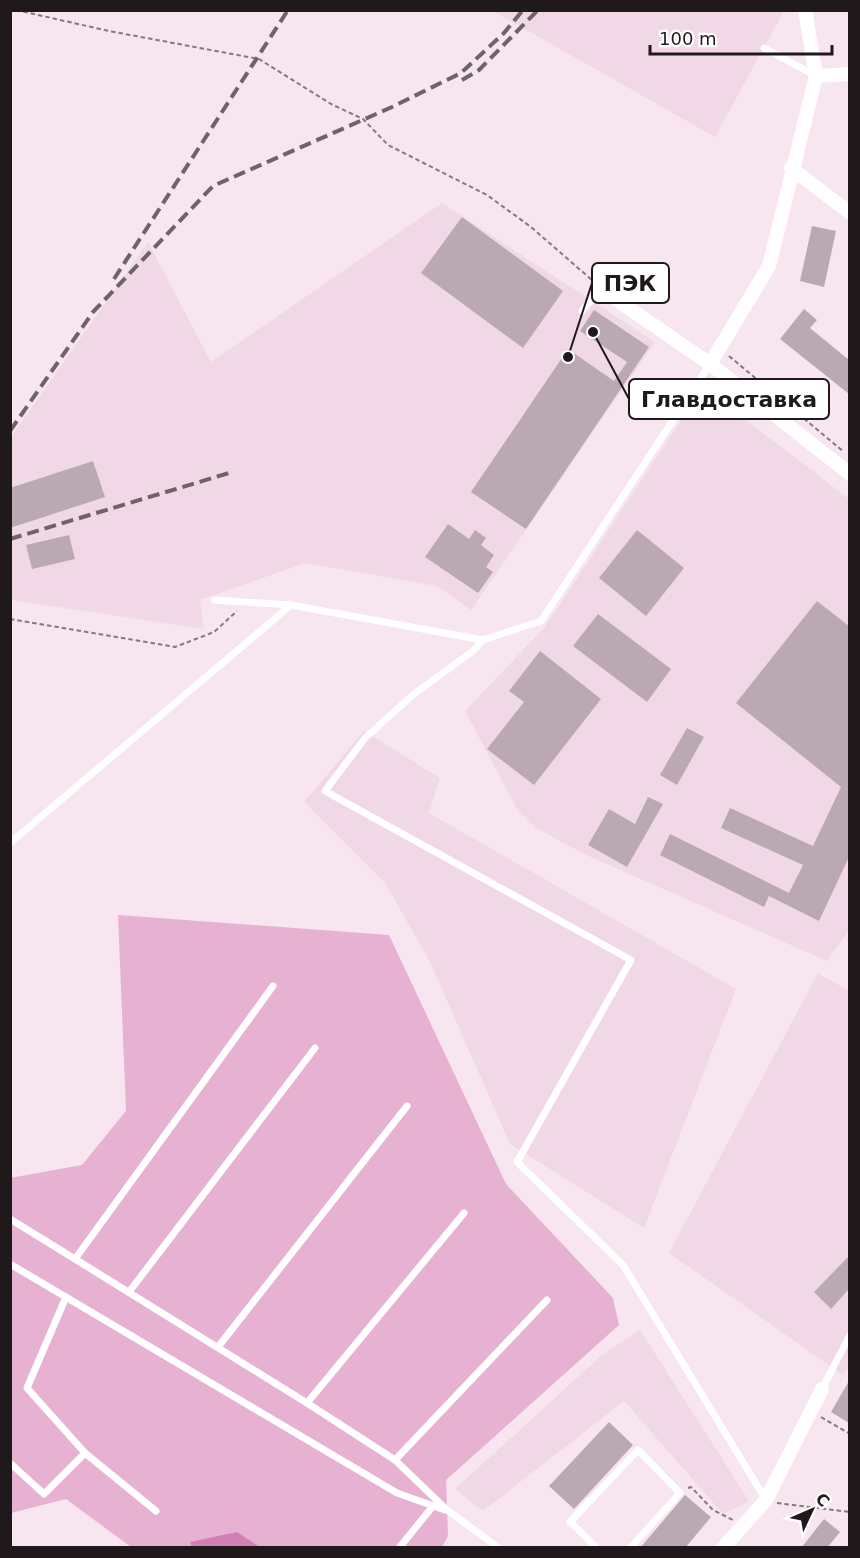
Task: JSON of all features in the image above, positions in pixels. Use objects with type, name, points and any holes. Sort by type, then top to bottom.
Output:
[{"type":"street","points":[[710,364],[769,266],[791,168],[816,76],[805,10]]},
{"type":"street","points":[[816,76],[849,74]]},
{"type":"street","points":[[791,168],[849,213]]},
{"type":"street","points":[[601,289],[710,364],[849,474]]},
{"type":"street","points":[[723,1548],[766,1500],[822,1389]]},
{"type":"lane","points":[[764,48],[816,76]]},
{"type":"lane","points":[[582,311],[601,289]]},
{"type":"lane","points":[[215,600],[243,604],[291,605],[483,640],[541,621],[710,364]]},
{"type":"lane","points":[[10,843],[291,605]]},
{"type":"lane","points":[[483,640],[473,651],[414,694],[365,738],[325,791],[631,960],[518,1162],[623,1265],[766,1500]]},
{"type":"lane","points":[[75,1259],[273,986]]},
{"type":"lane","points":[[129,1292],[315,1048]]},
{"type":"lane","points":[[218,1347],[407,1106]]},
{"type":"lane","points":[[307,1403],[464,1213]]},
{"type":"lane","points":[[10,1219],[218,1347],[395,1460],[447,1510],[499,1548]]},
{"type":"lane","points":[[10,1264],[397,1494],[447,1510]]},
{"type":"lane","points":[[66,1297],[27,1388],[85,1453],[156,1511]]},
{"type":"lane","points":[[395,1460],[547,1300]]},
{"type":"lane","points":[[822,1389],[849,1335]]},
{"type":"lane","points":[[597,1548],[570,1522],[638,1450],[680,1493],[630,1548]]},
{"type":"lane","points":[[10,1463],[44,1494],[85,1453]]},
{"type":"lane","points":[[399,1548],[433,1506]]},
{"type":"path","points":[[16,10],[109,31],[259,59],[331,104],[363,119],[388,145],[487,195],[531,227],[601,289]]},
{"type":"path","points":[[720,348],[849,456]]},
{"type":"path","points":[[10,619],[175,648],[214,632],[243,604]]},
{"type":"path","points":[[811,1411],[849,1434]]},
{"type":"path","points":[[680,1493],[691,1487],[713,1510],[743,1525]]},
{"type":"path","points":[[766,1500],[849,1512]]},
{"type":"shaded area","points":[[493,11],[784,11],[715,137]]},
{"type":"shaded area","points":[[442,203],[655,342],[471,610],[437,586],[305,563],[200,600],[204,629],[11,600],[11,437],[148,242],[211,362]]},
{"type":"shaded area","points":[[703,387],[849,499],[849,931],[827,961],[584,854],[536,828],[517,809],[465,711],[544,628]]},
{"type":"shaded area","points":[[364,731],[440,778],[429,813],[736,989],[644,1228],[510,1144],[430,962],[385,883],[304,802]]},
{"type":"shaded area","points":[[118,915],[389,935],[506,1184],[613,1298],[619,1325],[446,1480],[448,1536],[442,1547],[131,1547],[66,1499],[11,1513],[10,1178],[82,1165],[126,1111]]},
{"type":"shaded area","points":[[818,973],[849,991],[850,1365],[843,1375],[669,1253]]},
{"type":"shaded area","points":[[640,1330],[749,1501],[723,1514],[624,1401],[483,1511],[455,1489],[603,1354]]},
{"type":"shaded area","points":[[237,1532],[260,1547],[192,1547],[190,1542]]},
{"type":"building","points":[[462,217],[563,291],[523,348],[421,273]]},
{"type":"building","points":[[812,226],[836,231],[824,287],[800,281]]},
{"type":"building","points":[[804,309],[817,320],[810,328],[849,360],[849,394],[780,339]]},
{"type":"building","points":[[594,310],[649,347],[526,529],[471,492],[568,349],[614,381],[627,362],[580,331]]},
{"type":"building","points":[[93,461],[105,497],[10,528],[10,488]]},
{"type":"building","points":[[448,524],[469,539],[475,530],[486,538],[481,545],[494,555],[486,567],[493,572],[478,593],[425,557]]},
{"type":"building","points":[[637,530],[684,568],[646,616],[599,578]]},
{"type":"building","points":[[69,535],[75,559],[32,569],[26,545]]},
{"type":"building","points":[[817,601],[849,626],[849,857],[819,921],[769,896],[764,907],[660,855],[670,834],[789,893],[803,865],[721,828],[730,808],[813,846],[841,787],[736,703]]},
{"type":"building","points":[[598,614],[671,669],[647,702],[573,646]]},
{"type":"building","points":[[540,651],[601,699],[534,785],[487,749],[524,702],[509,691]]},
{"type":"building","points":[[687,728],[704,737],[677,785],[660,775]]},
{"type":"building","points":[[648,797],[663,804],[627,867],[588,845],[609,809],[635,824]]},
{"type":"building","points":[[849,1256],[849,1289],[831,1309],[814,1292]]},
{"type":"building","points":[[849,1381],[849,1423],[831,1412]]},
{"type":"building","points":[[609,1422],[633,1445],[574,1509],[549,1486]]},
{"type":"building","points":[[685,1495],[711,1517],[685,1548],[640,1548]]},
{"type":"building","points":[[824,1519],[840,1532],[827,1548],[801,1548]]},
{"type":"railway","points":[[114,279],[288,10]]},
{"type":"railway","points":[[10,431],[93,312],[213,186],[392,107],[461,73],[504,33],[523,10]]},
{"type":"railway","points":[[462,80],[479,70],[538,10]]},
{"type":"railway","points":[[10,539],[229,473]]},
{"type":"place","name":"Главдоставка","points":[[593,332]]},
{"type":"place","name":"ПЭК","points":[[568,357]]}]
